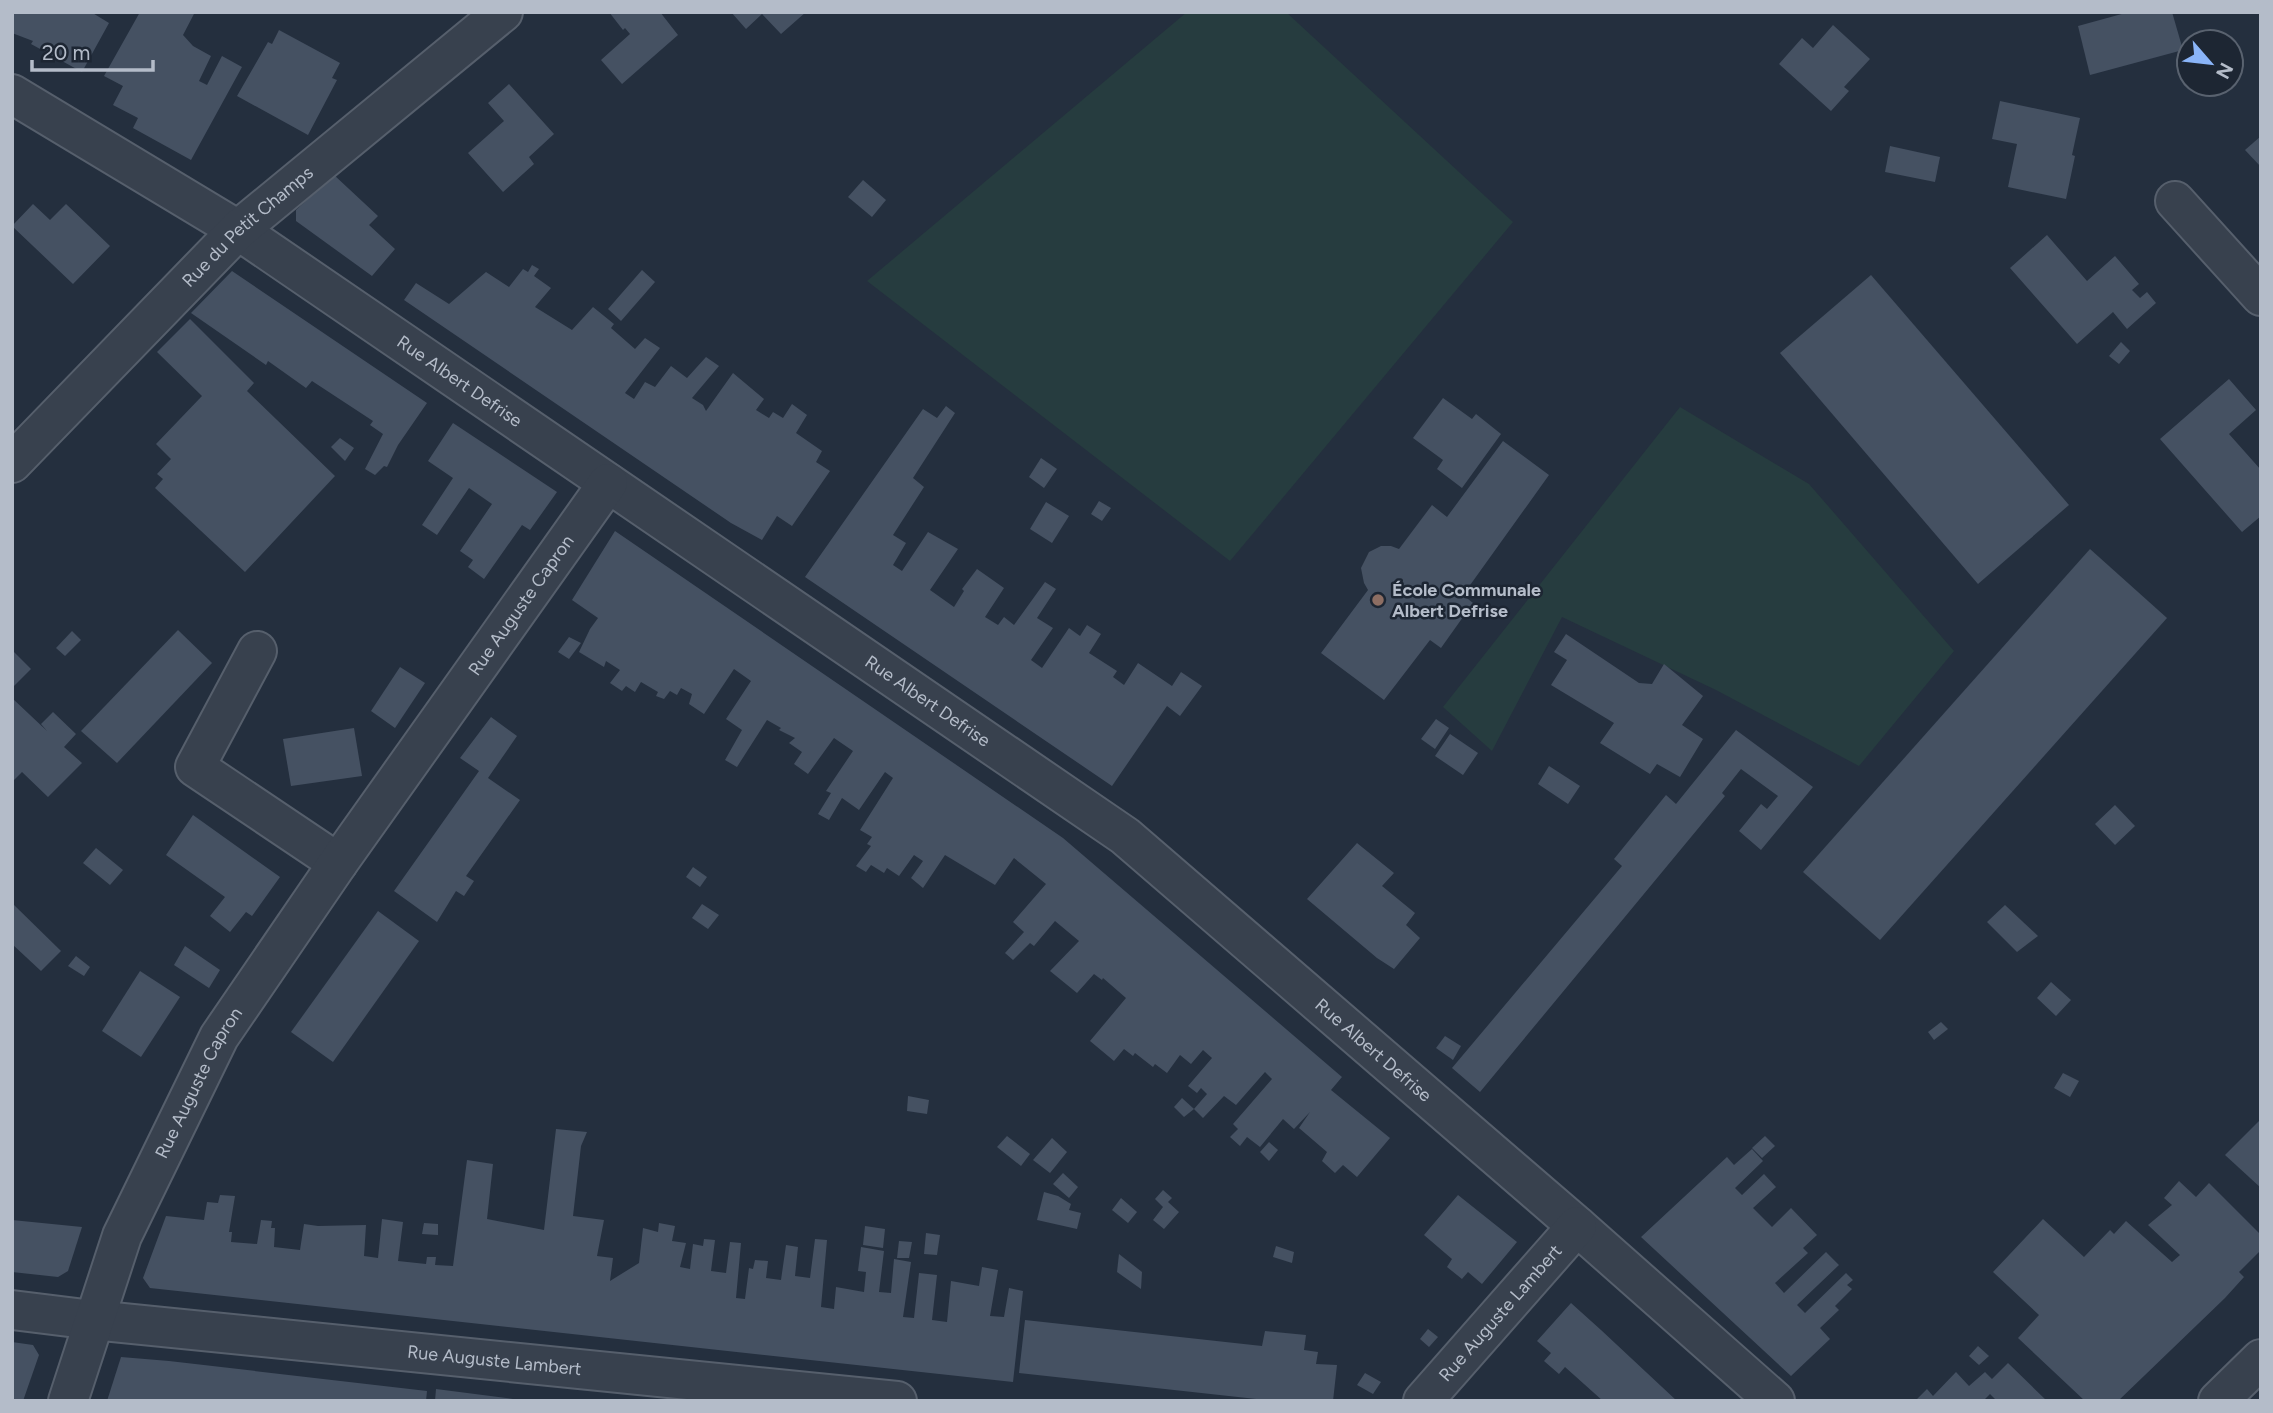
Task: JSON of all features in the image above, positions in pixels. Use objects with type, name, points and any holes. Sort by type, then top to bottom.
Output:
[{"type":"street","name":"Rue du Petit Champs","points":[[12,463],[238,230],[503,12]]},
{"type":"street","name":"Rue Albert Defrise","points":[[12,93],[238,230],[1125,836],[1577,1226],[1775,1401]]},
{"type":"street","points":[[2175,201],[2261,296]]},
{"type":"street","name":"Rue Auguste Capron","points":[[68,1401],[122,1236],[219,1037],[338,863],[608,483]]},
{"type":"street","points":[[257,651],[195,767],[338,863]]},
{"type":"street","name":"Rue Auguste Lambert","points":[[1423,1401],[1577,1226]]},
{"type":"street","points":[[12,1310],[93,1320]]},
{"type":"street","name":"Rue Auguste Lambert","points":[[93,1320],[897,1401]]},
{"type":"street","points":[[2218,1401],[2261,1359]]},
{"type":"green space","points":[[1187,12],[1286,12],[1513,222],[1230,561],[867,281]]},
{"type":"green space","points":[[1680,407],[1809,484],[1954,651],[1859,766],[1716,690],[1562,617],[1492,751],[1443,707]]},
{"type":"building","points":[[12,12],[91,12],[109,23],[82,72],[31,44],[33,41],[12,33]]},
{"type":"building","points":[[140,12],[195,12],[183,35],[193,46],[211,56],[199,81],[207,85],[222,56],[242,67],[191,160],[133,128],[138,118],[113,105],[123,86],[104,76]]},
{"type":"building","points":[[609,12],[660,12],[678,35],[622,84],[601,60],[630,34],[625,28],[623,30]]},
{"type":"building","points":[[731,12],[806,12],[781,34],[762,14],[746,29]]},
{"type":"building","points":[[2129,12],[2172,12],[2177,28],[2175,52],[2090,75],[2078,26]]},
{"type":"building","points":[[1833,25],[1870,59],[1844,87],[1849,91],[1831,111],[1779,64],[1802,38],[1813,48]]},
{"type":"building","points":[[279,30],[340,63],[332,78],[337,80],[308,135],[237,96],[268,42],[272,44]]},
{"type":"building","points":[[509,84],[554,134],[529,157],[534,164],[503,192],[468,153],[504,121],[488,103]]},
{"type":"building","points":[[2000,101],[2080,118],[2066,199],[2008,187],[2017,144],[1992,139]]},
{"type":"building","points":[[2261,136],[2261,167],[2245,150]]},
{"type":"building","points":[[1890,146],[1940,157],[1935,182],[1885,172]]},
{"type":"building","points":[[334,175],[378,216],[369,225],[395,249],[372,276],[296,221],[296,210]]},
{"type":"building","points":[[863,180],[886,200],[872,217],[848,197]]},
{"type":"building","points":[[33,204],[50,220],[66,204],[110,246],[73,284],[12,226]]},
{"type":"building","points":[[2047,235],[2087,281],[2115,256],[2139,284],[2132,290],[2140,298],[2147,292],[2156,303],[2127,329],[2113,312],[2077,344],[2010,268]]},
{"type":"building","points":[[532,265],[539,269],[534,276],[551,288],[535,307],[572,330],[593,307],[614,324],[611,328],[635,349],[645,338],[660,348],[625,393],[634,399],[645,382],[655,387],[671,366],[687,378],[706,357],[719,366],[692,398],[703,405],[706,411],[733,373],[764,399],[756,410],[769,418],[773,412],[783,418],[792,404],[807,415],[796,433],[822,451],[816,462],[830,471],[792,526],[777,516],[762,540],[731,523],[404,300],[416,283],[449,304],[486,272],[509,287],[523,269],[528,272]]},
{"type":"building","points":[[642,270],[655,282],[621,321],[608,309]]},
{"type":"building","points":[[232,271],[427,403],[398,445],[387,467],[384,466],[375,475],[365,469],[383,434],[370,425],[373,421],[312,381],[306,388],[268,361],[266,365],[191,313]]},
{"type":"building","points":[[1871,275],[2069,505],[1978,584],[1780,353]]},
{"type":"building","points":[[190,319],[254,383],[247,391],[335,476],[245,572],[155,488],[163,479],[157,474],[171,459],[156,444],[202,396],[157,352]]},
{"type":"building","points":[[2121,342],[2130,351],[2119,364],[2109,356]]},
{"type":"building","points":[[2229,379],[2256,410],[2229,434],[2261,470],[2261,516],[2242,532],[2160,439]]},
{"type":"building","points":[[1443,398],[1472,419],[1476,414],[1501,434],[1462,488],[1437,469],[1443,460],[1413,438]]},
{"type":"building","points":[[946,406],[955,413],[913,478],[924,487],[893,535],[906,543],[893,565],[902,571],[928,532],[958,549],[930,590],[954,607],[964,591],[962,589],[977,569],[1004,588],[985,617],[998,625],[1004,617],[1014,625],[1045,582],[1056,589],[1037,618],[1053,628],[1031,660],[1042,668],[1069,628],[1080,636],[1087,625],[1101,634],[1089,653],[1117,671],[1113,677],[1124,685],[1138,663],[1172,686],[1181,672],[1202,686],[1180,716],[1167,706],[1112,786],[805,577],[923,409],[937,418]]},
{"type":"building","points":[[453,423],[557,492],[530,530],[522,525],[484,579],[468,567],[473,560],[460,551],[492,504],[469,488],[437,535],[422,525],[453,478],[428,461]]},
{"type":"building","points":[[340,438],[354,448],[345,461],[331,447]]},
{"type":"building","points":[[1503,441],[1549,475],[1463,595],[1473,603],[1441,648],[1430,640],[1384,700],[1321,653],[1368,590],[1361,568],[1369,552],[1381,546],[1399,549],[1432,505],[1447,517]]},
{"type":"building","points":[[1041,458],[1057,469],[1044,488],[1029,477]]},
{"type":"building","points":[[1099,501],[1111,508],[1102,521],[1091,514]]},
{"type":"building","points":[[1046,502],[1069,516],[1052,543],[1030,529]]},
{"type":"building","points":[[615,531],[1063,838],[1342,1077],[1331,1090],[1390,1138],[1357,1177],[1343,1165],[1335,1173],[1322,1161],[1327,1152],[1299,1128],[1310,1112],[1294,1129],[1283,1119],[1260,1147],[1247,1137],[1240,1146],[1230,1137],[1238,1129],[1233,1124],[1272,1079],[1265,1072],[1236,1105],[1224,1096],[1203,1118],[1194,1109],[1207,1094],[1201,1088],[1197,1093],[1188,1086],[1212,1058],[1203,1050],[1191,1064],[1180,1055],[1167,1073],[1124,1049],[1114,1061],[1090,1041],[1126,998],[1103,978],[1102,980],[1094,974],[1077,993],[1050,971],[1079,941],[1055,921],[1034,946],[1030,943],[1013,960],[1005,953],[1024,932],[1013,922],[1046,884],[1014,858],[995,885],[945,855],[923,888],[911,878],[923,861],[914,855],[899,876],[887,868],[884,873],[871,865],[866,872],[856,866],[871,846],[867,844],[872,837],[860,830],[893,778],[885,772],[859,810],[842,798],[829,820],[818,814],[831,793],[826,791],[853,751],[834,738],[808,774],[794,764],[802,752],[789,743],[795,738],[767,720],[737,767],[725,760],[742,730],[726,719],[751,681],[734,669],[704,714],[689,704],[692,694],[681,688],[677,695],[670,691],[664,699],[656,696],[658,692],[641,682],[635,692],[626,686],[622,691],[610,683],[620,670],[606,661],[604,667],[579,652],[598,618],[572,600]]},
{"type":"building","points":[[2090,549],[2167,618],[1880,940],[1803,872]]},
{"type":"building","points":[[178,630],[212,663],[117,763],[81,731]]},
{"type":"building","points":[[72,631],[81,640],[65,656],[56,648]]},
{"type":"building","points":[[1566,634],[1639,683],[1652,684],[1664,664],[1703,696],[1682,725],[1703,739],[1680,777],[1657,764],[1650,774],[1600,743],[1614,723],[1551,685],[1567,660],[1554,652]]},
{"type":"building","points":[[569,637],[581,643],[569,659],[558,652]]},
{"type":"building","points":[[12,650],[31,669],[12,688]]},
{"type":"building","points":[[400,667],[425,683],[395,728],[371,711]]},
{"type":"building","points":[[12,698],[47,731],[41,724],[53,712],[76,734],[64,747],[82,763],[48,797],[22,772],[12,782]]},
{"type":"building","points":[[491,717],[517,736],[488,778],[520,800],[466,876],[474,881],[464,896],[456,891],[437,922],[394,891],[479,771],[460,758]]},
{"type":"building","points":[[1436,719],[1449,728],[1435,749],[1421,739]]},
{"type":"building","points":[[354,728],[362,776],[291,786],[283,739]]},
{"type":"building","points":[[1736,730],[1813,787],[1761,850],[1739,831],[1761,804],[1767,809],[1778,796],[1741,769],[1722,793],[1725,796],[1480,1092],[1452,1068],[1622,866],[1614,859],[1666,795],[1676,804]]},
{"type":"building","points":[[1450,734],[1478,753],[1463,775],[1435,756]]},
{"type":"building","points":[[1549,766],[1580,786],[1568,804],[1538,784]]},
{"type":"building","points":[[2115,805],[2135,826],[2115,845],[2095,824]]},
{"type":"building","points":[[193,815],[280,877],[252,916],[246,912],[230,932],[210,916],[225,897],[166,855]]},
{"type":"building","points":[[1357,843],[1394,873],[1382,886],[1415,913],[1406,925],[1420,938],[1394,969],[1307,899]]},
{"type":"building","points":[[96,848],[123,870],[110,885],[83,863]]},
{"type":"building","points":[[693,867],[707,877],[700,887],[686,877]]},
{"type":"building","points":[[12,903],[61,951],[41,971],[12,944]]},
{"type":"building","points":[[702,904],[719,915],[708,929],[692,918]]},
{"type":"building","points":[[2005,905],[2038,936],[2017,952],[1987,922]]},
{"type":"building","points":[[378,911],[419,941],[333,1062],[291,1032]]},
{"type":"building","points":[[185,946],[220,970],[209,988],[174,965]]},
{"type":"building","points":[[76,956],[90,967],[84,976],[68,966]]},
{"type":"building","points":[[140,971],[180,997],[141,1057],[102,1031]]},
{"type":"building","points":[[2051,982],[2071,1000],[2056,1016],[2037,998]]},
{"type":"building","points":[[1941,1022],[1948,1029],[1934,1040],[1928,1032]]},
{"type":"building","points":[[1445,1036],[1461,1046],[1453,1060],[1436,1048]]},
{"type":"building","points":[[2063,1073],[2079,1081],[2070,1097],[2054,1088]]},
{"type":"building","points":[[908,1096],[929,1100],[927,1114],[907,1111]]},
{"type":"building","points":[[1182,1098],[1194,1109],[1184,1117],[1174,1107]]},
{"type":"building","points":[[2261,1119],[2261,1188],[2225,1155]]},
{"type":"building","points":[[556,1129],[587,1132],[581,1146],[573,1216],[604,1220],[597,1256],[613,1258],[610,1281],[639,1263],[643,1228],[658,1232],[659,1223],[675,1226],[672,1241],[686,1243],[680,1267],[690,1269],[693,1244],[703,1246],[704,1239],[715,1240],[711,1271],[726,1273],[730,1242],[741,1243],[736,1298],[745,1299],[749,1268],[753,1269],[755,1260],[768,1261],[766,1278],[781,1280],[786,1245],[798,1247],[795,1276],[810,1278],[815,1239],[827,1240],[821,1307],[834,1309],[836,1287],[864,1292],[866,1272],[858,1271],[861,1247],[884,1251],[879,1292],[891,1293],[894,1259],[911,1262],[903,1317],[914,1318],[919,1273],[937,1275],[932,1320],[947,1322],[951,1281],[979,1286],[982,1267],[998,1270],[990,1316],[1004,1317],[1009,1288],[1023,1291],[1013,1382],[150,1288],[143,1278],[166,1216],[204,1220],[207,1202],[218,1203],[220,1195],[235,1196],[229,1232],[232,1232],[231,1242],[257,1244],[261,1220],[272,1221],[271,1228],[275,1228],[274,1247],[300,1250],[304,1224],[366,1225],[364,1256],[378,1258],[382,1219],[403,1222],[398,1261],[426,1264],[427,1257],[436,1257],[435,1265],[453,1266],[467,1160],[493,1164],[487,1219],[544,1230]]},
{"type":"building","points":[[1007,1136],[1030,1154],[1021,1166],[997,1147]]},
{"type":"building","points":[[1765,1136],[1775,1146],[1762,1158],[1752,1148]]},
{"type":"building","points":[[1052,1138],[1067,1152],[1050,1173],[1033,1160]]},
{"type":"building","points":[[1269,1142],[1278,1150],[1269,1161],[1260,1152]]},
{"type":"building","points":[[1752,1149],[1763,1161],[1735,1188],[1742,1195],[1764,1174],[1776,1187],[1753,1208],[1772,1227],[1791,1208],[1817,1235],[1803,1248],[1808,1253],[1775,1283],[1784,1293],[1826,1252],[1839,1265],[1797,1305],[1805,1313],[1846,1273],[1853,1280],[1847,1285],[1852,1289],[1835,1306],[1839,1310],[1820,1328],[1830,1339],[1791,1376],[1641,1237],[1727,1157],[1734,1165]]},
{"type":"building","points":[[1063,1173],[1078,1187],[1069,1198],[1053,1184]]},
{"type":"building","points":[[2179,1181],[2196,1197],[2209,1183],[2261,1235],[2261,1250],[2239,1272],[2244,1277],[2225,1298],[2118,1401],[2085,1401],[2018,1338],[2039,1315],[1993,1272],[2043,1219],[2084,1257],[2110,1230],[2114,1234],[2126,1221],[2172,1262],[2180,1255],[2148,1225],[2172,1205],[2164,1198]]},
{"type":"building","points":[[1163,1190],[1172,1198],[1168,1202],[1179,1212],[1164,1229],[1153,1220],[1163,1207],[1155,1199]]},
{"type":"building","points":[[1044,1192],[1058,1196],[1071,1204],[1069,1210],[1081,1213],[1077,1229],[1037,1220]]},
{"type":"building","points":[[1458,1195],[1517,1242],[1482,1284],[1468,1272],[1462,1279],[1447,1267],[1452,1259],[1424,1235]]},
{"type":"building","points":[[1121,1198],[1137,1212],[1128,1223],[1112,1210]]},
{"type":"building","points":[[12,1220],[82,1227],[68,1271],[58,1277],[12,1272]]},
{"type":"building","points":[[424,1223],[438,1224],[438,1235],[422,1234]]},
{"type":"building","points":[[865,1226],[885,1229],[883,1248],[863,1245]]},
{"type":"building","points":[[926,1233],[940,1235],[937,1255],[924,1254]]},
{"type":"building","points":[[899,1241],[912,1242],[909,1258],[897,1258]]},
{"type":"building","points":[[1276,1246],[1294,1252],[1292,1263],[1273,1257]]},
{"type":"building","points":[[1119,1254],[1142,1272],[1141,1289],[1117,1272]]},
{"type":"building","points":[[1571,1303],[1677,1401],[1603,1401],[1565,1367],[1559,1374],[1544,1361],[1551,1353],[1537,1341]]},
{"type":"building","points":[[1025,1320],[1262,1346],[1265,1331],[1306,1335],[1304,1350],[1318,1352],[1316,1364],[1337,1365],[1333,1401],[1275,1401],[1019,1373]]},
{"type":"building","points":[[1428,1329],[1438,1337],[1429,1347],[1420,1339]]},
{"type":"building","points":[[12,1342],[33,1345],[39,1355],[23,1401],[12,1401]]},
{"type":"building","points":[[1978,1346],[1989,1356],[1979,1365],[1969,1356]]},
{"type":"building","points":[[121,1357],[427,1391],[426,1401],[107,1401]]},
{"type":"building","points":[[2008,1363],[2047,1401],[1997,1401],[1990,1394],[1983,1401],[1915,1401],[1927,1389],[1933,1396],[1956,1372],[1969,1386],[1985,1372],[1992,1379]]},
{"type":"building","points":[[1365,1373],[1381,1382],[1373,1394],[1357,1385]]},
{"type":"building","points":[[436,1389],[513,1399],[513,1401],[435,1401]]},
{"type":"place","name":"École Communale Albert Defrise","points":[[1378,600]]}]
